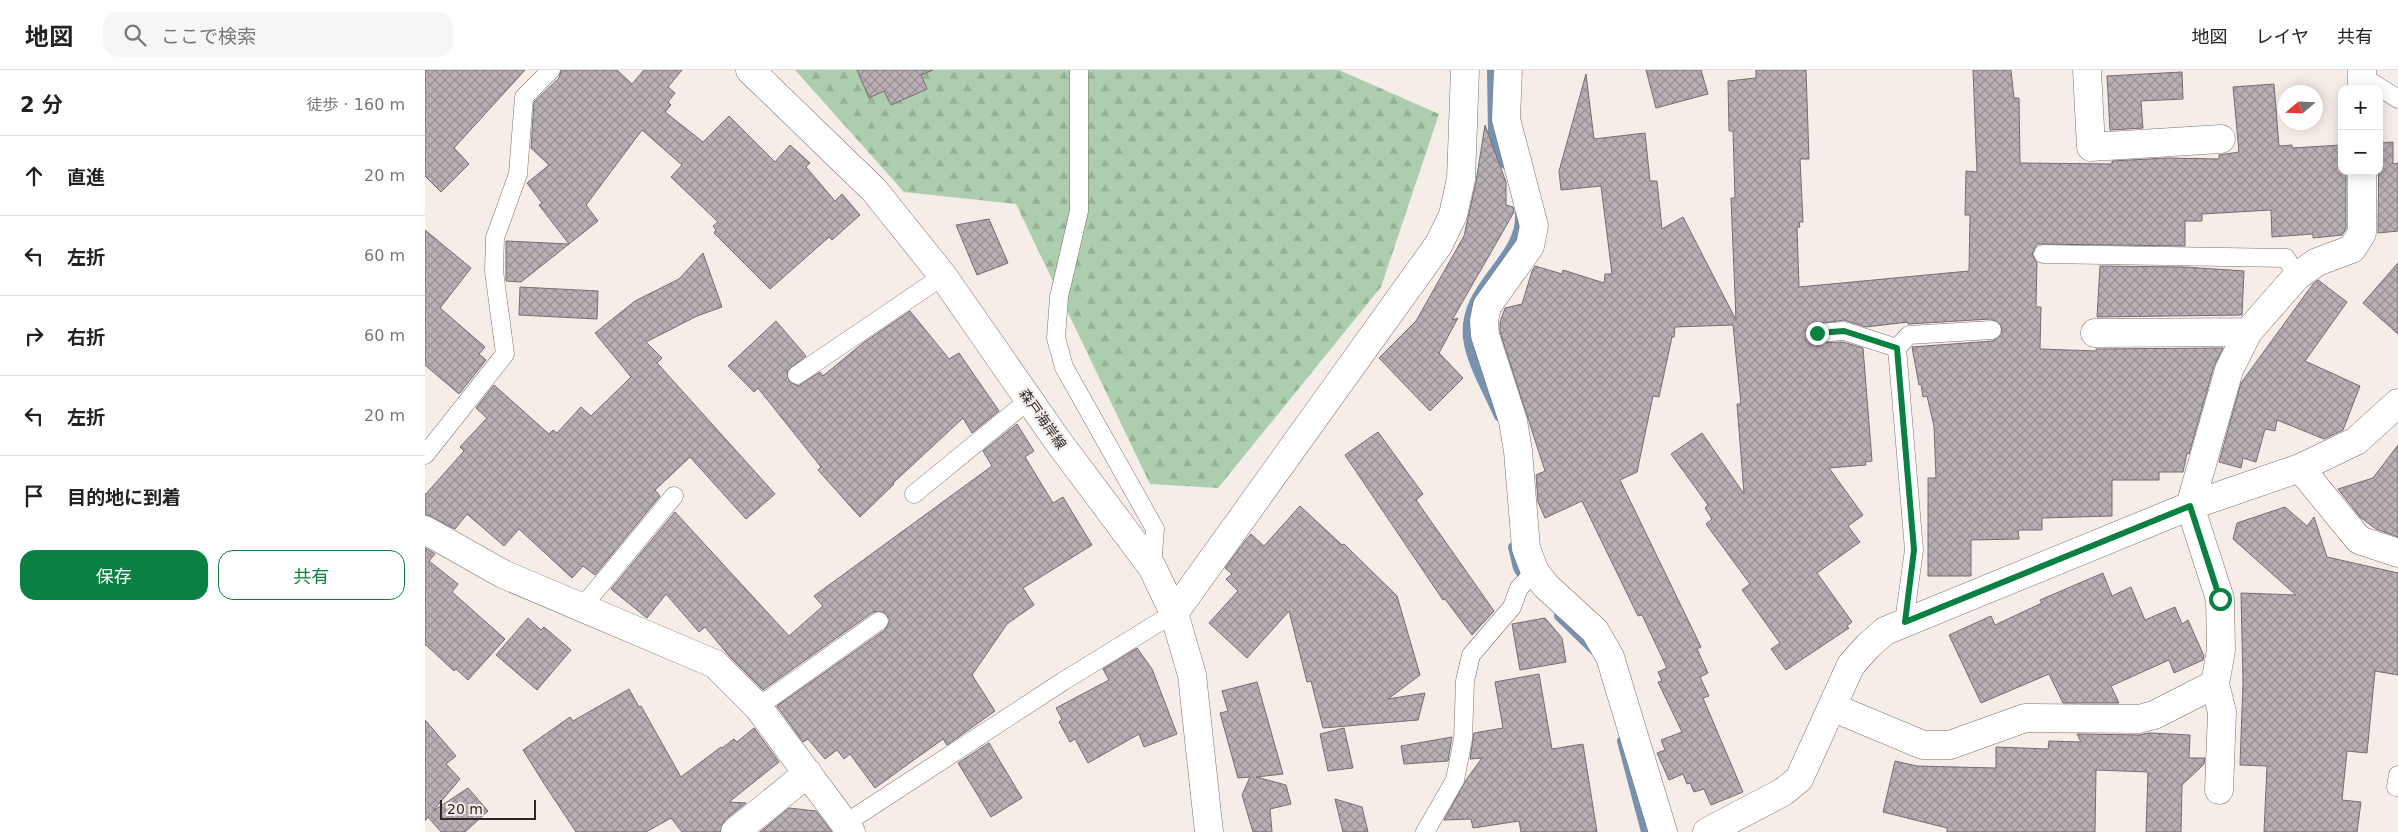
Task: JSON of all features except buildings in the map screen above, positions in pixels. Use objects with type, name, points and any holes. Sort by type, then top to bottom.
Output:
[{"type":"street","name":"森戸海岸線","points":[[751,70],[874,190],[943,276],[1029,400],[1152,567],[1174,613],[1192,675],[1209,832]]},
{"type":"street","points":[[1174,613],[1439,244],[1453,215],[1461,179],[1465,70]]},
{"type":"street","points":[[2087,70],[2091,147],[2221,139]]},
{"type":"street","points":[[1510,71],[1506,119],[1534,226],[1530,246],[1487,306],[1484,321],[1485,335],[1513,421],[1518,451],[1527,579],[1546,586],[1595,631],[1607,650],[1663,832]]},
{"type":"street","points":[[2219,790],[2222,712],[2215,684],[2221,650],[2220,599],[2190,506],[2229,370],[2248,332],[2297,276],[2317,262],[2352,249],[2362,233],[2362,175]]},
{"type":"street","points":[[2095,333],[2248,332]]},
{"type":"street","points":[[1707,832],[1783,792],[1799,780],[1851,665],[1862,652],[1885,632],[1905,622],[2190,506],[2300,468],[2356,441],[2398,403]]},
{"type":"street","points":[[2300,468],[2359,540],[2398,553]]},
{"type":"street","points":[[425,530],[503,574],[583,606],[715,664],[758,707],[848,828]]},
{"type":"street","points":[[1833,707],[1923,744],[1950,745],[2025,718],[2139,719],[2155,715],[2215,684]]},
{"type":"street","points":[[735,832],[808,773]]},
{"type":"lane","points":[[425,455],[505,354],[493,272],[495,238],[518,174],[524,97],[551,70]]},
{"type":"lane","points":[[1079,70],[1079,211],[1059,297],[1056,338],[1064,368],[1155,528],[1152,567]]},
{"type":"lane","points":[[2362,78],[2398,99]]},
{"type":"lane","points":[[2043,254],[2286,258],[2297,276]]},
{"type":"lane","points":[[797,375],[943,276]]},
{"type":"lane","points":[[1905,622],[1914,550],[1897,348],[1909,335],[1991,330]]},
{"type":"lane","points":[[1817,333],[1844,331],[1897,348]]},
{"type":"lane","points":[[914,494],[1029,400]]},
{"type":"lane","points":[[583,606],[674,496]]},
{"type":"lane","points":[[1425,832],[1455,780],[1463,739],[1465,681],[1471,655],[1512,607],[1527,579]]},
{"type":"lane","points":[[848,828],[1062,682],[1174,613]]},
{"type":"lane","points":[[758,707],[879,621]]},
{"type":"green space","points":[[795,70],[1339,70],[1439,114],[1381,287],[1218,488],[1150,484],[1016,204],[904,192]]},
{"type":"waterway","points":[[1492,70],[1493,134],[1505,164]]},
{"type":"waterway","points":[[1499,416],[1473,358],[1468,338],[1469,320],[1474,303],[1512,245],[1518,230],[1520,214]]},
{"type":"waterway","points":[[1513,547],[1518,568],[1527,582]]},
{"type":"waterway","points":[[1559,616],[1595,651]]},
{"type":"waterway","points":[[1622,741],[1646,832]]},
{"type":"route","points":[[1817,333],[1844,331],[1897,348],[1914,550],[1905,622],[2190,506],[2220,599]]}]
